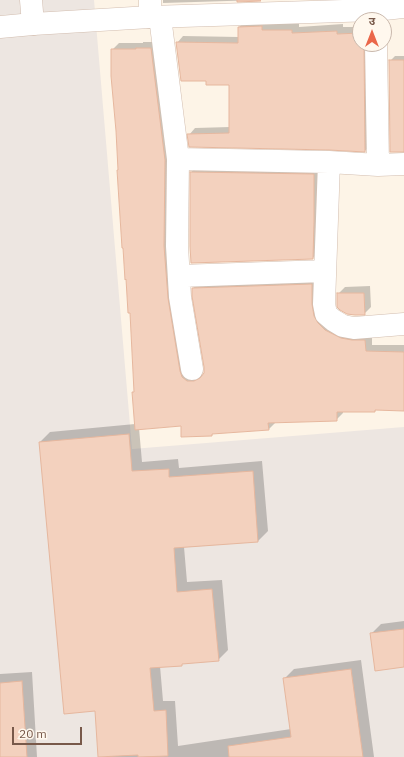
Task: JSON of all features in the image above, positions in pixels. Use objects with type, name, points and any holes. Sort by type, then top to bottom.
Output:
[{"type":"street","points":[[31,0],[33,24]]},
{"type":"street","points":[[0,27],[154,11],[386,9]]},
{"type":"street","points":[[154,11],[178,159],[176,246],[180,296],[192,369]]},
{"type":"street","points":[[376,52],[378,165]]},
{"type":"street","points":[[178,159],[329,162],[378,165],[404,164]]},
{"type":"street","points":[[329,162],[324,304],[326,314],[343,326],[354,328],[404,324]]},
{"type":"street","points":[[179,276],[325,271]]},
{"type":"shaded area","points":[[0,0],[94,0],[132,449],[404,427],[404,757],[0,757]]},
{"type":"building","points":[[237,0],[260,0],[261,1],[237,2]]},
{"type":"building","points":[[262,26],[262,30],[292,30],[292,33],[337,31],[337,34],[352,33],[352,52],[364,52],[365,152],[189,147],[187,134],[229,133],[229,85],[206,85],[206,81],[181,81],[176,42],[238,43],[238,27]]},
{"type":"building","points":[[151,48],[165,160],[164,246],[168,298],[182,377],[187,381],[194,381],[200,378],[204,373],[192,288],[312,284],[312,304],[314,316],[325,330],[341,338],[365,340],[366,351],[404,352],[404,411],[375,410],[375,412],[337,412],[337,421],[268,423],[269,430],[212,434],[212,436],[181,437],[181,426],[135,430],[132,392],[134,392],[130,313],[128,313],[122,248],[116,131],[111,76],[111,49]]},
{"type":"building","points":[[389,60],[404,60],[404,152],[390,152]]},
{"type":"building","points":[[190,172],[314,174],[313,259],[191,263]]},
{"type":"building","points":[[337,293],[364,293],[365,315],[347,314],[340,310],[337,307]]},
{"type":"building","points":[[129,434],[132,471],[169,469],[169,477],[253,471],[258,542],[174,548],[177,592],[212,589],[219,661],[182,664],[182,666],[150,668],[154,711],[166,710],[168,756],[138,757],[138,755],[98,757],[95,711],[64,714],[39,442]]},
{"type":"building","points":[[404,629],[404,667],[375,671],[370,633]]},
{"type":"building","points":[[351,669],[363,757],[229,757],[228,746],[291,737],[283,678]]},
{"type":"building","points":[[22,681],[27,757],[0,757],[0,683]]}]
